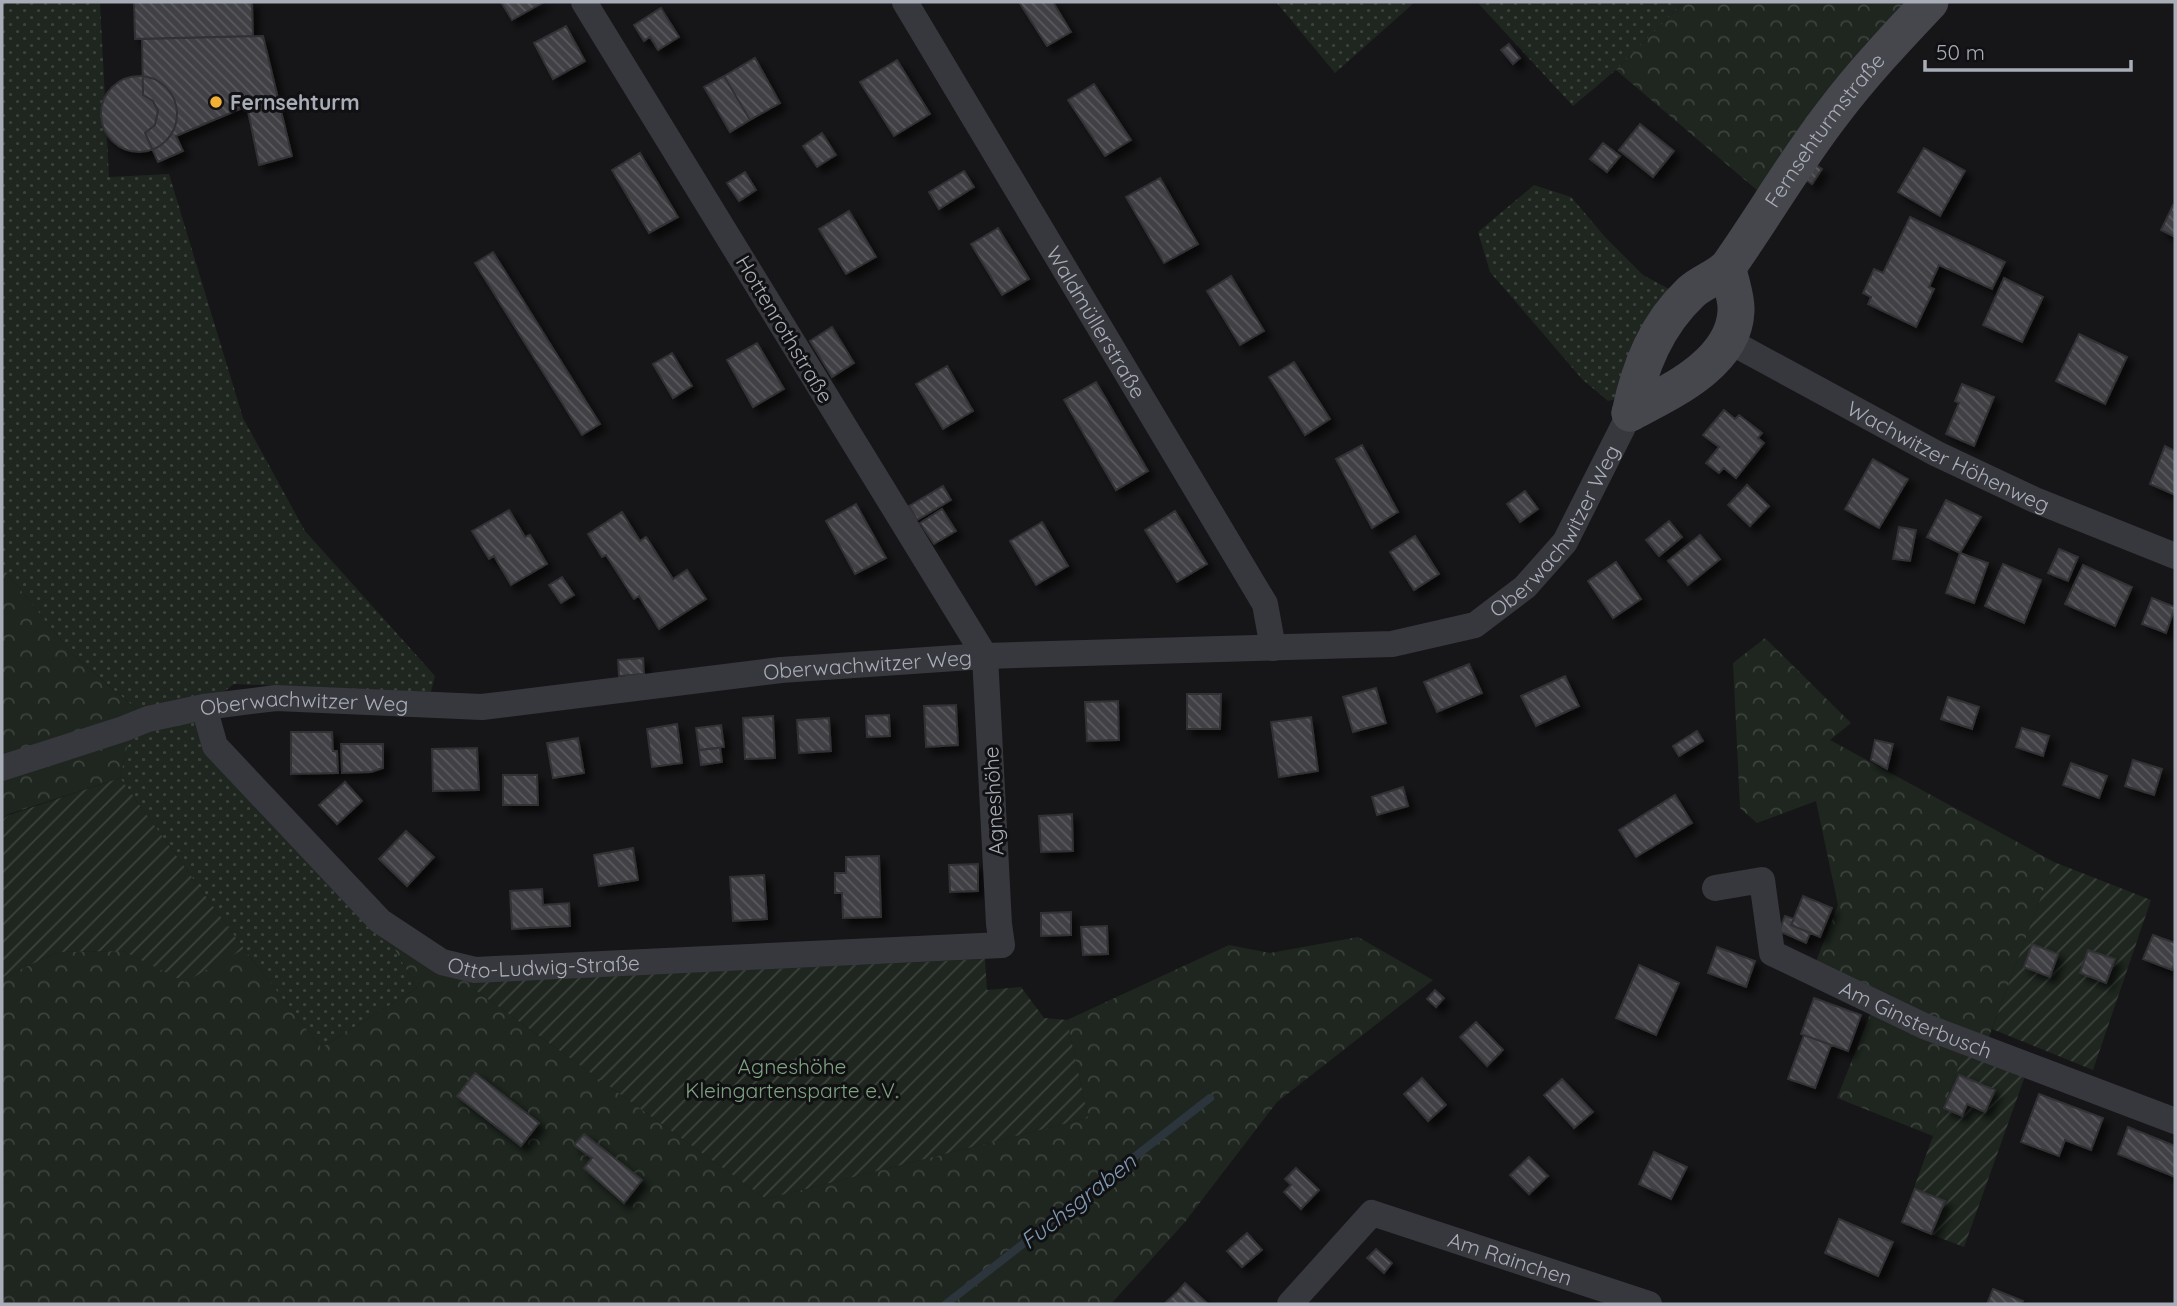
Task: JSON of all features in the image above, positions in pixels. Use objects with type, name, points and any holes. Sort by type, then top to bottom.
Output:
[{"type":"street","name":"Hottenrothstraße","points":[[584,2],[985,656]]},
{"type":"street","name":"Waldmüllerstraße","points":[[905,2],[1265,604],[1273,648]]},
{"type":"street","name":"Fernsehturmstraße","points":[[1728,268],[1832,113],[1883,52],[1930,2]]},
{"type":"street","name":"Oberwachwitzer Weg","points":[[2,768],[148,719],[204,707],[276,698],[482,707],[781,670],[985,656],[1392,644],[1475,625],[1525,587],[1565,542],[1630,413],[1636,383],[1650,345],[1666,320],[1692,291],[1728,268]]},
{"type":"street","points":[[1630,413],[1702,371],[1730,341],[1737,310],[1728,268]]},
{"type":"street","name":"Wachwitzer Höhenweg","points":[[1730,341],[1937,454],[2035,500],[2175,556]]},
{"type":"street","name":"Agneshöhe","points":[[985,656],[1002,945]]},
{"type":"street","name":"Otto-Ludwig-Straße","points":[[204,707],[215,746],[380,921],[442,962],[475,970],[1002,945]]},
{"type":"street","name":"Am Ginsterbusch","points":[[1715,888],[1762,880],[1772,953],[1924,1026],[2175,1121]]},
{"type":"street","name":"Am Rainchen","points":[[1290,1304],[1372,1213],[1649,1304]]},
{"type":"green space","points":[[2,2],[100,2],[109,177],[169,174],[243,418],[305,531],[435,676],[431,692],[234,684],[204,707],[202,741],[389,939],[417,988],[321,1048],[244,949],[120,778],[127,747],[147,718],[72,654],[2,567]]},
{"type":"green space","points":[[1276,2],[1415,2],[1335,73]]},
{"type":"green space","points":[[1477,2],[1684,2],[1616,70],[1573,106]]},
{"type":"green space","points":[[1684,2],[1906,2],[1867,42],[1811,114],[1758,191],[1616,70]]},
{"type":"green space","points":[[1534,185],[1571,197],[1643,275],[1669,289],[1620,398],[1608,401],[1582,379],[1490,272],[1478,232]]},
{"type":"green space","points":[[2,567],[72,654],[148,719],[127,747],[120,778],[9,814],[2,820]]},
{"type":"green space","points":[[1765,638],[1851,723],[1830,740],[2054,862],[1987,1042],[1815,964],[1838,905],[1816,801],[1757,823],[1740,808],[1733,663]]},
{"type":"green space","points":[[120,778],[244,949],[185,982],[123,951],[58,952],[2,978],[2,820],[9,815]]},
{"type":"green space","points":[[2054,862],[2151,900],[2093,1070],[1992,1029]]},
{"type":"green space","points":[[1358,937],[1433,980],[1277,1102],[1185,1222],[1111,1304],[2,1304],[2,978],[58,952],[123,951],[185,981],[244,949],[321,1048],[417,988],[389,939],[479,982],[474,989],[766,1199],[1088,1118],[1067,1020],[1229,945],[1270,953]]},
{"type":"green space","name":"Agneshöhe Kleingartensparte e.V.","points":[[985,959],[987,990],[1021,987],[1044,1018],[1067,1020],[1088,1118],[766,1199],[474,989],[479,982]]},
{"type":"green space","points":[[1871,1012],[1964,1052],[1933,1136],[1837,1098]]},
{"type":"green space","points":[[1964,1052],[2025,1076],[1964,1247],[1901,1223]]},
{"type":"building","points":[[134,2],[252,2],[253,36],[135,39]]},
{"type":"building","points":[[501,2],[544,2],[512,20]]},
{"type":"building","points":[[1019,2],[1053,2],[1071,32],[1047,46]]},
{"type":"building","points":[[661,8],[679,37],[658,50],[650,37],[644,41],[634,25]]},
{"type":"building","points":[[566,26],[585,61],[553,79],[534,43]]},
{"type":"building","name":"Fernsehturm","points":[[263,36],[292,156],[259,165],[247,106],[176,136],[183,151],[158,162],[145,133],[155,125],[158,111],[153,101],[143,95],[142,39]]},
{"type":"building","points":[[1509,44],[1520,58],[1513,64],[1501,50]]},
{"type":"building","points":[[755,58],[780,103],[750,120],[724,76]]},
{"type":"building","points":[[897,60],[930,114],[894,136],[860,82]]},
{"type":"building","points":[[132,76],[146,76],[160,82],[171,93],[177,114],[174,129],[166,141],[146,152],[132,152],[118,146],[107,135],[101,121],[101,107],[107,93],[118,82]]},
{"type":"building","points":[[724,76],[750,120],[730,132],[704,87]]},
{"type":"building","points":[[1094,84],[1131,140],[1105,156],[1068,100]]},
{"type":"building","points":[[1640,124],[1674,151],[1653,177],[1619,150]]},
{"type":"building","points":[[822,133],[836,155],[817,167],[803,146]]},
{"type":"building","points":[[1603,143],[1620,156],[1607,172],[1590,159]]},
{"type":"building","points":[[1924,148],[1965,171],[1940,216],[1898,192]]},
{"type":"building","points":[[640,153],[678,217],[649,233],[612,170]]},
{"type":"building","points":[[1816,165],[1822,169],[1812,184],[1806,180]]},
{"type":"building","points":[[964,171],[974,187],[939,209],[929,192]]},
{"type":"building","points":[[745,172],[756,190],[739,201],[727,183]]},
{"type":"building","points":[[1160,178],[1198,244],[1164,263],[1126,197]]},
{"type":"building","points":[[2173,205],[2175,206],[2175,237],[2161,230]]},
{"type":"building","points":[[849,211],[876,257],[846,274],[819,229]]},
{"type":"building","points":[[1910,217],[2005,262],[1992,289],[1939,265],[1929,287],[1934,289],[1916,327],[1868,304],[1871,297],[1863,293],[1874,269],[1883,273]]},
{"type":"building","points":[[998,228],[1029,279],[1002,295],[971,244]]},
{"type":"building","points":[[493,252],[600,424],[582,435],[475,263]]},
{"type":"building","points":[[1231,276],[1264,331],[1240,345],[1207,291]]},
{"type":"building","points":[[2004,278],[2043,297],[2022,342],[1983,325]]},
{"type":"building","points":[[832,327],[854,363],[832,377],[810,341]]},
{"type":"building","points":[[2079,334],[2127,357],[2105,404],[2056,381]]},
{"type":"building","points":[[757,343],[784,389],[753,407],[727,360]]},
{"type":"building","points":[[672,353],[692,386],[673,398],[653,364]]},
{"type":"building","points":[[1294,362],[1330,419],[1305,435],[1269,377]]},
{"type":"building","points":[[947,366],[973,411],[943,429],[916,384]]},
{"type":"building","points":[[1096,382],[1148,471],[1116,490],[1064,400]]},
{"type":"building","points":[[1962,384],[1994,397],[1974,446],[1946,434],[1959,403],[1955,401]]},
{"type":"building","points":[[1724,410],[1735,419],[1739,415],[1762,433],[1758,438],[1764,443],[1736,478],[1724,468],[1719,473],[1706,463],[1719,447],[1703,435]]},
{"type":"building","points":[[1362,445],[1398,512],[1372,528],[1336,459]]},
{"type":"building","points":[[2165,446],[2175,451],[2175,495],[2150,484]]},
{"type":"building","points":[[1873,459],[1908,479],[1879,528],[1845,509]]},
{"type":"building","points":[[1747,485],[1769,506],[1750,526],[1728,505]]},
{"type":"building","points":[[943,486],[951,500],[917,520],[909,506]]},
{"type":"building","points":[[1525,491],[1538,509],[1520,522],[1507,504]]},
{"type":"building","points":[[1946,500],[1981,517],[1960,553],[1927,537]]},
{"type":"building","points":[[856,504],[886,558],[855,574],[826,521]]},
{"type":"building","points":[[942,509],[956,531],[934,544],[920,523]]},
{"type":"building","points":[[509,510],[525,537],[530,535],[547,564],[511,585],[494,556],[489,559],[472,531]]},
{"type":"building","points":[[1175,511],[1207,564],[1177,582],[1145,530]]},
{"type":"building","points":[[622,512],[640,541],[646,537],[673,579],[687,570],[706,599],[659,629],[639,596],[634,599],[606,555],[602,557],[588,534]]},
{"type":"building","points":[[1669,521],[1682,537],[1659,556],[1646,540]]},
{"type":"building","points":[[1042,522],[1068,566],[1036,585],[1010,541]]},
{"type":"building","points":[[1899,527],[1916,530],[1910,561],[1893,559]]},
{"type":"building","points":[[1700,535],[1720,559],[1688,585],[1668,561]]},
{"type":"building","points":[[1415,536],[1439,574],[1414,590],[1390,552]]},
{"type":"building","points":[[2059,549],[2078,557],[2068,581],[2048,573]]},
{"type":"building","points":[[1960,553],[1988,563],[1974,603],[1946,593]]},
{"type":"building","points":[[1616,562],[1641,599],[1613,618],[1588,581]]},
{"type":"building","points":[[2003,564],[2041,580],[2024,623],[1985,606]]},
{"type":"building","points":[[2083,565],[2132,587],[2115,626],[2065,604]]},
{"type":"building","points":[[562,577],[574,595],[561,603],[549,585]]},
{"type":"building","points":[[2152,598],[2175,607],[2166,633],[2142,624]]},
{"type":"building","points":[[643,658],[644,674],[619,676],[618,660]]},
{"type":"building","points":[[1469,664],[1482,693],[1437,712],[1424,682]]},
{"type":"building","points":[[1565,676],[1579,706],[1536,726],[1521,696]]},
{"type":"building","points":[[1376,688],[1386,723],[1353,732],[1343,697]]},
{"type":"building","points":[[1187,694],[1221,694],[1220,729],[1187,729]]},
{"type":"building","points":[[1948,697],[1979,707],[1972,729],[1941,719]]},
{"type":"building","points":[[1118,701],[1119,740],[1087,741],[1085,702]]},
{"type":"building","points":[[956,705],[958,745],[926,747],[924,706]]},
{"type":"building","points":[[889,715],[890,736],[867,737],[866,716]]},
{"type":"building","points":[[773,716],[775,758],[745,759],[743,718]]},
{"type":"building","points":[[1311,717],[1318,771],[1279,777],[1271,722]]},
{"type":"building","points":[[829,718],[831,751],[799,753],[797,720]]},
{"type":"building","points":[[677,724],[682,763],[652,767],[647,729]]},
{"type":"building","points":[[721,725],[724,747],[699,750],[696,728]]},
{"type":"building","points":[[2022,728],[2049,736],[2043,756],[2016,747]]},
{"type":"building","points":[[1697,731],[1703,741],[1679,756],[1673,746]]},
{"type":"building","points":[[291,732],[332,732],[333,751],[337,751],[338,773],[291,774]]},
{"type":"building","points":[[578,738],[584,773],[553,778],[547,743]]},
{"type":"building","points":[[1875,740],[1893,744],[1887,769],[1871,760]]},
{"type":"building","points":[[341,744],[383,744],[383,768],[371,772],[342,773]]},
{"type":"building","points":[[477,748],[479,790],[433,791],[432,749]]},
{"type":"building","points":[[720,748],[722,762],[701,765],[699,750]]},
{"type":"building","points":[[2133,760],[2162,769],[2154,795],[2125,786]]},
{"type":"building","points":[[2071,763],[2107,776],[2099,798],[2063,785]]},
{"type":"building","points":[[503,775],[537,775],[538,805],[503,805]]},
{"type":"building","points":[[345,782],[362,801],[337,824],[319,805]]},
{"type":"building","points":[[1403,787],[1408,806],[1377,815],[1372,797]]},
{"type":"building","points":[[1675,795],[1692,823],[1636,857],[1619,830]]},
{"type":"building","points":[[1072,814],[1073,851],[1041,852],[1039,816]]},
{"type":"building","points":[[406,831],[434,857],[407,886],[379,859]]},
{"type":"building","points":[[633,848],[638,880],[599,886],[594,855]]},
{"type":"building","points":[[879,856],[881,917],[843,918],[842,893],[835,893],[835,873],[846,873],[846,857]]},
{"type":"building","points":[[978,864],[978,891],[950,892],[949,865]]},
{"type":"building","points":[[764,875],[767,919],[733,921],[730,877]]},
{"type":"building","points":[[542,889],[543,905],[569,903],[570,926],[512,929],[510,891]]},
{"type":"building","points":[[1803,896],[1832,908],[1820,937],[1791,925]]},
{"type":"building","points":[[1071,912],[1071,935],[1041,936],[1041,913]]},
{"type":"building","points":[[1785,916],[1794,919],[1791,925],[1810,933],[1806,943],[1779,931]]},
{"type":"building","points":[[1107,926],[1108,954],[1083,955],[1081,927]]},
{"type":"building","points":[[2153,935],[2175,943],[2172,970],[2143,959]]},
{"type":"building","points":[[2032,944],[2058,954],[2050,977],[2024,967]]},
{"type":"building","points":[[1717,947],[1755,961],[1746,987],[1708,973]]},
{"type":"building","points":[[2088,950],[2115,959],[2106,983],[2080,973]]},
{"type":"building","points":[[1639,965],[1679,983],[1656,1035],[1616,1018]]},
{"type":"building","points":[[1435,990],[1444,998],[1436,1007],[1427,999]]},
{"type":"building","points":[[1814,998],[1861,1015],[1848,1051],[1801,1034]]},
{"type":"building","points":[[1476,1022],[1503,1050],[1487,1066],[1460,1037]]},
{"type":"building","points":[[1804,1035],[1831,1045],[1815,1088],[1788,1079]]},
{"type":"building","points":[[475,1073],[539,1123],[521,1146],[457,1096]]},
{"type":"building","points":[[1959,1075],[1995,1090],[1985,1112],[1967,1104],[1962,1116],[1944,1108]]},
{"type":"building","points":[[1422,1078],[1446,1105],[1428,1121],[1404,1094]]},
{"type":"building","points":[[1562,1079],[1593,1112],[1574,1128],[1544,1095]]},
{"type":"building","points":[[2039,1094],[2103,1118],[2091,1150],[2065,1140],[2059,1156],[2021,1142]]},
{"type":"building","points":[[2128,1127],[2175,1146],[2175,1177],[2118,1154]]},
{"type":"building","points":[[584,1134],[642,1180],[624,1203],[584,1168],[592,1158],[574,1145]]},
{"type":"building","points":[[1654,1152],[1687,1167],[1671,1199],[1639,1184]]},
{"type":"building","points":[[1529,1157],[1548,1176],[1529,1194],[1510,1175]]},
{"type":"building","points":[[1296,1168],[1319,1190],[1301,1209],[1284,1192],[1291,1185],[1285,1179]]},
{"type":"building","points":[[1915,1189],[1945,1201],[1931,1234],[1902,1222]]},
{"type":"building","points":[[1839,1219],[1893,1242],[1878,1276],[1825,1253]]},
{"type":"building","points":[[1247,1233],[1262,1250],[1242,1267],[1227,1251]]},
{"type":"building","points":[[1376,1249],[1392,1263],[1384,1273],[1367,1258]]},
{"type":"building","points":[[1185,1283],[1208,1304],[1194,1304],[1179,1290]]},
{"type":"building","points":[[1993,1289],[2023,1301],[2021,1304],[1987,1304]]},
{"type":"building","points":[[1179,1290],[1194,1304],[1164,1304]]},
{"type":"waterway","name":"Fuchsgraben","points":[[946,1304],[1210,1098]]},
{"type":"place","name":"Fernsehturm","points":[[216,102]]}]
